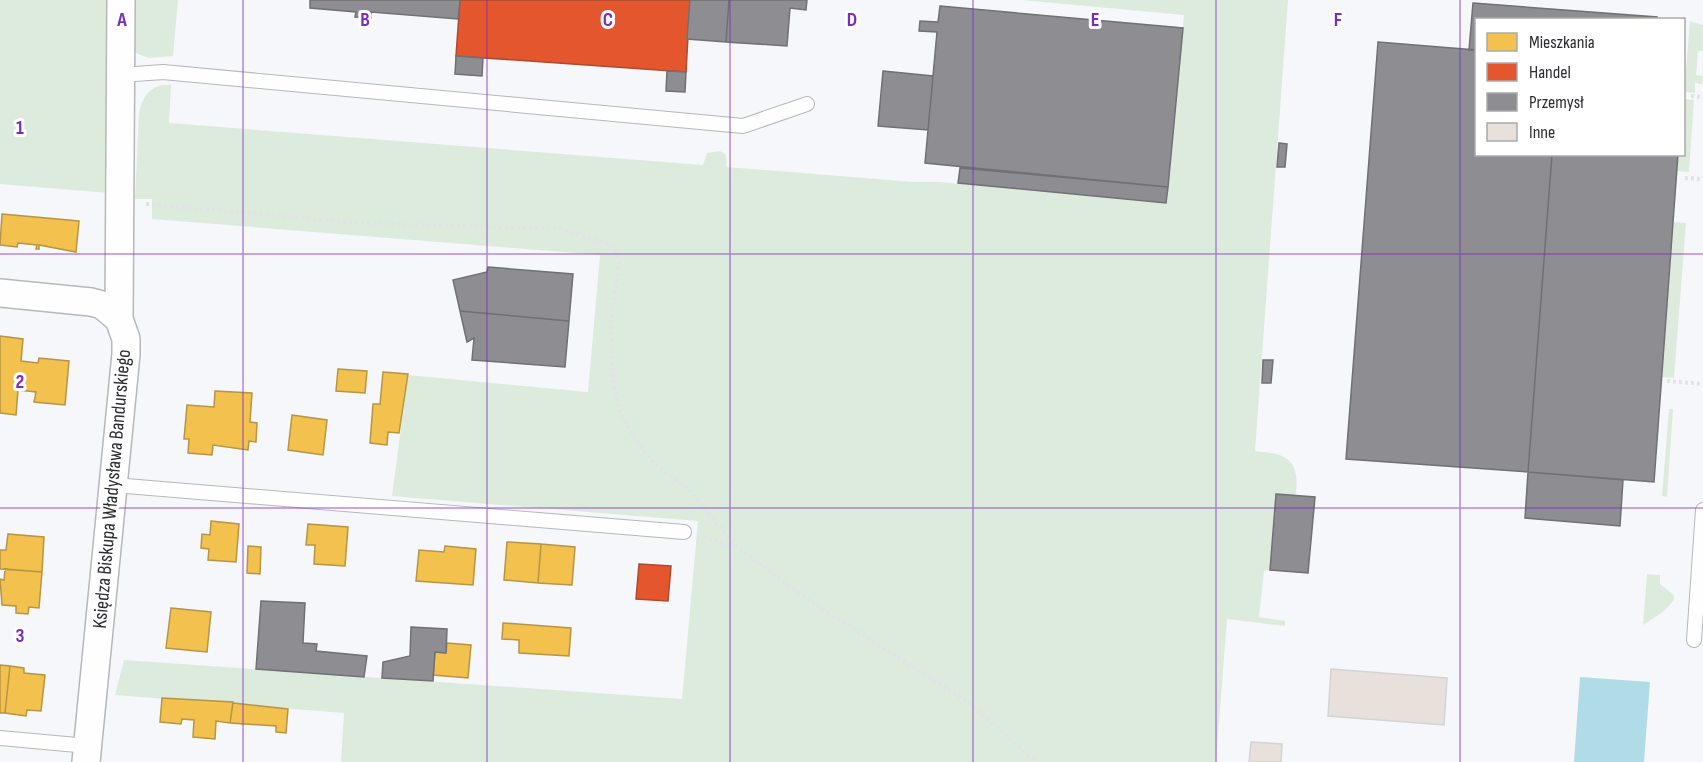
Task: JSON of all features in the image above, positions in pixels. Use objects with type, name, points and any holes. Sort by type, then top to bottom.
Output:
[{"type":"street","name":"Księdza Biskupa Władysława Bandurskiego","points":[[87,754],[126,354],[126,339],[120,319],[121,0]]},
{"type":"street","points":[[0,293],[91,302],[102,305],[120,319]]},
{"type":"lane","points":[[121,75],[163,72],[743,126],[807,104]]},
{"type":"lane","points":[[114,485],[684,532]]},
{"type":"lane","points":[[1693,640],[1703,510]]},
{"type":"lane","points":[[0,738],[87,754]]},
{"type":"path","points":[[1691,96],[1703,97]]},
{"type":"path","points":[[1684,178],[1703,179]]},
{"type":"path","points":[[121,205],[146,204],[361,223],[561,229],[606,243],[617,253],[619,263],[611,321],[613,381],[620,412],[634,438],[655,464],[687,488],[737,547],[807,599],[969,703],[1036,762]]},
{"type":"path","points":[[1666,381],[1703,384]]},
{"type":"path","points":[[684,532],[737,547]]},
{"type":"green space","points":[[0,0],[106,0],[109,193],[0,184]]},
{"type":"green space","points":[[135,0],[178,0],[173,56],[149,58],[135,53]]},
{"type":"green space","points":[[1021,0],[1288,0],[1255,451],[1276,454],[1287,459],[1294,468],[1297,481],[1292,512],[1286,529],[1270,570],[1264,571],[1259,617],[1285,621],[1285,626],[1227,619],[1216,762],[341,762],[344,713],[115,695],[124,660],[682,699],[698,521],[392,496],[408,375],[588,392],[600,255],[152,219],[152,199],[135,199],[139,114],[145,96],[149,92],[158,86],[171,85],[169,123],[703,165],[707,153],[720,151],[726,155],[727,167],[939,182],[1166,203],[1184,15]]},
{"type":"green space","points":[[1690,21],[1703,25],[1703,51],[1698,51],[1696,75],[1703,76],[1702,84],[1695,83],[1695,93],[1685,92]]},
{"type":"green space","points":[[1685,99],[1694,100],[1689,172],[1677,171],[1678,156],[1685,156]]},
{"type":"green space","points":[[1673,222],[1686,223],[1674,378],[1662,377]]},
{"type":"green space","points":[[1669,409],[1673,409],[1667,497],[1662,496]]},
{"type":"green space","points":[[1647,574],[1660,575],[1660,584],[1674,595],[1674,600],[1664,611],[1643,625]]},
{"type":"water","points":[[1580,677],[1650,682],[1644,762],[1574,762]]},
{"type":"building: Mieszkania","points":[[2,214],[79,221],[76,252],[39,245],[39,249],[36,249],[37,245],[18,243],[17,247],[0,245]]},
{"type":"building: Mieszkania","points":[[0,336],[23,339],[21,361],[38,363],[39,358],[69,361],[65,405],[34,402],[36,392],[18,390],[16,415],[0,413]]},
{"type":"building: Mieszkania","points":[[338,369],[367,371],[365,393],[336,391]]},
{"type":"building: Mieszkania","points":[[383,372],[408,374],[399,433],[388,432],[387,445],[370,443],[373,404],[380,404]]},
{"type":"building: Mieszkania","points":[[215,391],[252,393],[250,422],[257,423],[256,442],[249,441],[248,450],[213,445],[212,455],[188,453],[189,439],[184,439],[187,405],[214,407]]},
{"type":"building: Mieszkania","points":[[292,415],[327,420],[323,455],[288,450]]},
{"type":"building: Mieszkania","points":[[211,521],[239,524],[236,562],[208,560],[209,549],[201,548],[202,534],[210,535]]},
{"type":"building: Mieszkania","points":[[308,524],[348,527],[345,566],[314,564],[315,545],[306,545]]},
{"type":"building: Mieszkania","points":[[8,534],[44,537],[42,572],[0,569],[0,550],[6,550]]},
{"type":"building: Mieszkania","points":[[507,542],[541,544],[538,583],[504,580]]},
{"type":"building: Mieszkania","points":[[541,544],[575,547],[572,585],[538,583]]},
{"type":"building: Mieszkania","points":[[248,546],[261,547],[260,574],[247,573]]},
{"type":"building: Mieszkania","points":[[445,546],[476,549],[473,585],[416,581],[419,550],[444,552]]},
{"type":"building: Mieszkania","points":[[5,569],[42,572],[39,608],[29,607],[28,614],[16,613],[16,606],[2,605],[0,579],[4,580]]},
{"type":"building: Mieszkania","points":[[171,608],[211,612],[207,652],[166,648]]},
{"type":"building: Mieszkania","points":[[503,623],[571,628],[569,656],[519,653],[519,640],[502,639]]},
{"type":"building: Mieszkania","points":[[447,643],[471,645],[468,678],[433,675],[435,652],[446,653]]},
{"type":"building: Mieszkania","points":[[0,665],[10,666],[5,713],[0,713]]},
{"type":"building: Mieszkania","points":[[10,666],[24,668],[24,673],[45,675],[41,711],[27,710],[26,716],[5,713]]},
{"type":"building: Mieszkania","points":[[162,698],[233,702],[230,723],[216,721],[215,739],[193,737],[194,720],[182,719],[181,724],[160,722]]},
{"type":"building: Mieszkania","points":[[233,703],[288,709],[286,733],[276,732],[276,726],[230,723]]},
{"type":"building: Handel","points":[[460,0],[690,0],[686,72],[456,56]]},
{"type":"building: Handel","points":[[639,564],[671,566],[668,601],[636,599]]},
{"type":"building: Przemysł","points":[[310,0],[460,0],[458,19],[371,12],[371,18],[355,17],[356,12],[310,8]]},
{"type":"building: Przemysł","points":[[690,0],[729,0],[726,42],[687,39]]},
{"type":"building: Przemysł","points":[[729,0],[807,0],[806,10],[790,8],[787,46],[726,42]]},
{"type":"building: Przemysł","points":[[1473,3],[1657,17],[1475,18],[1475,50],[1469,50]]},
{"type":"building: Przemysł","points":[[940,6],[1183,28],[1168,187],[925,163],[937,32],[919,31],[920,21],[938,22]]},
{"type":"building: Przemysł","points":[[1378,42],[1475,50],[1475,156],[1552,156],[1528,472],[1346,459]]},
{"type":"building: Przemysł","points":[[456,56],[483,58],[482,76],[455,74]]},
{"type":"building: Przemysł","points":[[667,71],[686,72],[685,92],[666,91]]},
{"type":"building: Przemysł","points":[[883,71],[933,76],[928,130],[878,126]]},
{"type":"building: Przemysł","points":[[1279,143],[1287,144],[1285,167],[1277,167]]},
{"type":"building: Przemysł","points":[[1552,156],[1678,156],[1654,482],[1528,472]]},
{"type":"building: Przemysł","points":[[960,168],[1168,187],[1166,203],[958,183]]},
{"type":"building: Przemysł","points":[[488,267],[573,274],[569,321],[460,311],[453,280],[487,272]]},
{"type":"building: Przemysł","points":[[460,311],[569,321],[565,367],[472,360],[474,338],[467,342]]},
{"type":"building: Przemysł","points":[[1263,360],[1273,360],[1271,383],[1262,383]]},
{"type":"building: Przemysł","points":[[1528,472],[1623,480],[1620,526],[1525,518]]},
{"type":"building: Przemysł","points":[[1276,494],[1315,497],[1308,573],[1270,570]]},
{"type":"building: Przemysł","points":[[261,601],[305,603],[303,643],[317,644],[316,651],[367,656],[364,677],[256,669]]},
{"type":"building: Przemysł","points":[[411,627],[447,629],[446,653],[435,652],[433,681],[382,678],[383,662],[410,656]]},
{"type":"building: Inne","points":[[1331,669],[1447,678],[1444,725],[1328,716]]},
{"type":"building: Inne","points":[[1251,742],[1282,744],[1281,762],[1249,762]]}]
